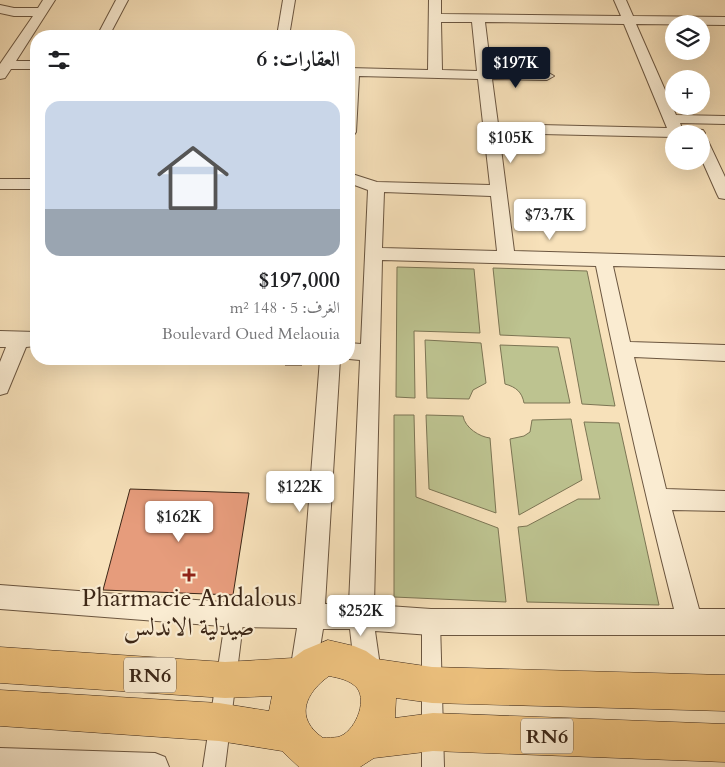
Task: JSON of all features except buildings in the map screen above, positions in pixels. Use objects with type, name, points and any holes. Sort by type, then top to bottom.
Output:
[{"type":"main road","name":"RN6","points":[[0,665],[225,680],[301,674],[314,662],[328,658],[343,658],[356,663],[369,674],[432,685],[725,693]]},
{"type":"main road","points":[[301,674],[292,688],[288,703],[289,719],[293,734],[312,754],[338,763],[360,750],[369,740],[377,725],[380,708],[377,690],[369,674]]},
{"type":"main road","name":"RN6","points":[[0,708],[219,722],[293,734]]},
{"type":"main road","name":"RN6","points":[[369,740],[433,749],[725,742]]},
{"type":"street","points":[[5,63],[49,0]]},
{"type":"street","points":[[106,30],[122,0]]},
{"type":"street","points":[[285,30],[289,0]]},
{"type":"street","points":[[435,0],[436,74]]},
{"type":"street","points":[[620,0],[674,125]]},
{"type":"street","points":[[0,9],[14,12],[42,12]]},
{"type":"street","points":[[435,18],[725,21]]},
{"type":"street","points":[[478,19],[506,256]]},
{"type":"street","points":[[5,63],[30,65]]},
{"type":"street","points":[[355,72],[547,76]]},
{"type":"street","points":[[676,125],[691,119],[725,120]]},
{"type":"street","points":[[691,119],[694,125]]},
{"type":"street","points":[[492,128],[665,126]]},
{"type":"street","points":[[710,161],[725,194]]},
{"type":"street","points":[[355,180],[376,187],[499,191]]},
{"type":"street","points":[[0,184],[30,184]]},
{"type":"street","points":[[369,674],[361,617],[376,187]]},
{"type":"street","points":[[374,254],[725,263]]},
{"type":"street","points":[[603,260],[621,349],[657,499],[689,620]]},
{"type":"street","points":[[0,387],[18,339]]},
{"type":"street","points":[[621,349],[725,353]]},
{"type":"street","points":[[355,352],[370,353]]},
{"type":"street","points":[[301,674],[312,616],[330,365]]},
{"type":"street","points":[[657,499],[725,501]]},
{"type":"street","points":[[0,597],[235,615],[361,617],[431,622],[689,620],[725,622]]},
{"type":"street","points":[[214,767],[235,615]]},
{"type":"street","points":[[431,622],[433,749]]},
{"type":"street","points":[[0,762],[155,767]]},
{"type":"green space","points":[[397,267],[474,269],[480,333],[414,331],[415,398],[396,397]]},
{"type":"green space","points":[[493,268],[587,271],[615,406],[582,404],[570,338],[500,335]]},
{"type":"green space","points":[[425,340],[481,343],[486,383],[473,390],[469,399],[427,398]]},
{"type":"green space","points":[[500,345],[558,347],[570,403],[524,403],[518,390],[505,384]]},
{"type":"green space","points":[[394,415],[414,415],[416,497],[498,528],[506,602],[394,597]]},
{"type":"green space","points":[[426,415],[463,416],[464,420],[474,431],[490,438],[496,513],[429,489]]},
{"type":"green space","points":[[571,419],[582,480],[519,515],[510,439],[524,436],[530,432],[532,420]]},
{"type":"green space","points":[[584,422],[619,423],[659,605],[527,602],[518,527],[527,526],[578,499],[600,499]]},
{"type":"place","name":"Pharmacie Andalous صيدلية الاندلس","points":[[189,575]]}]
